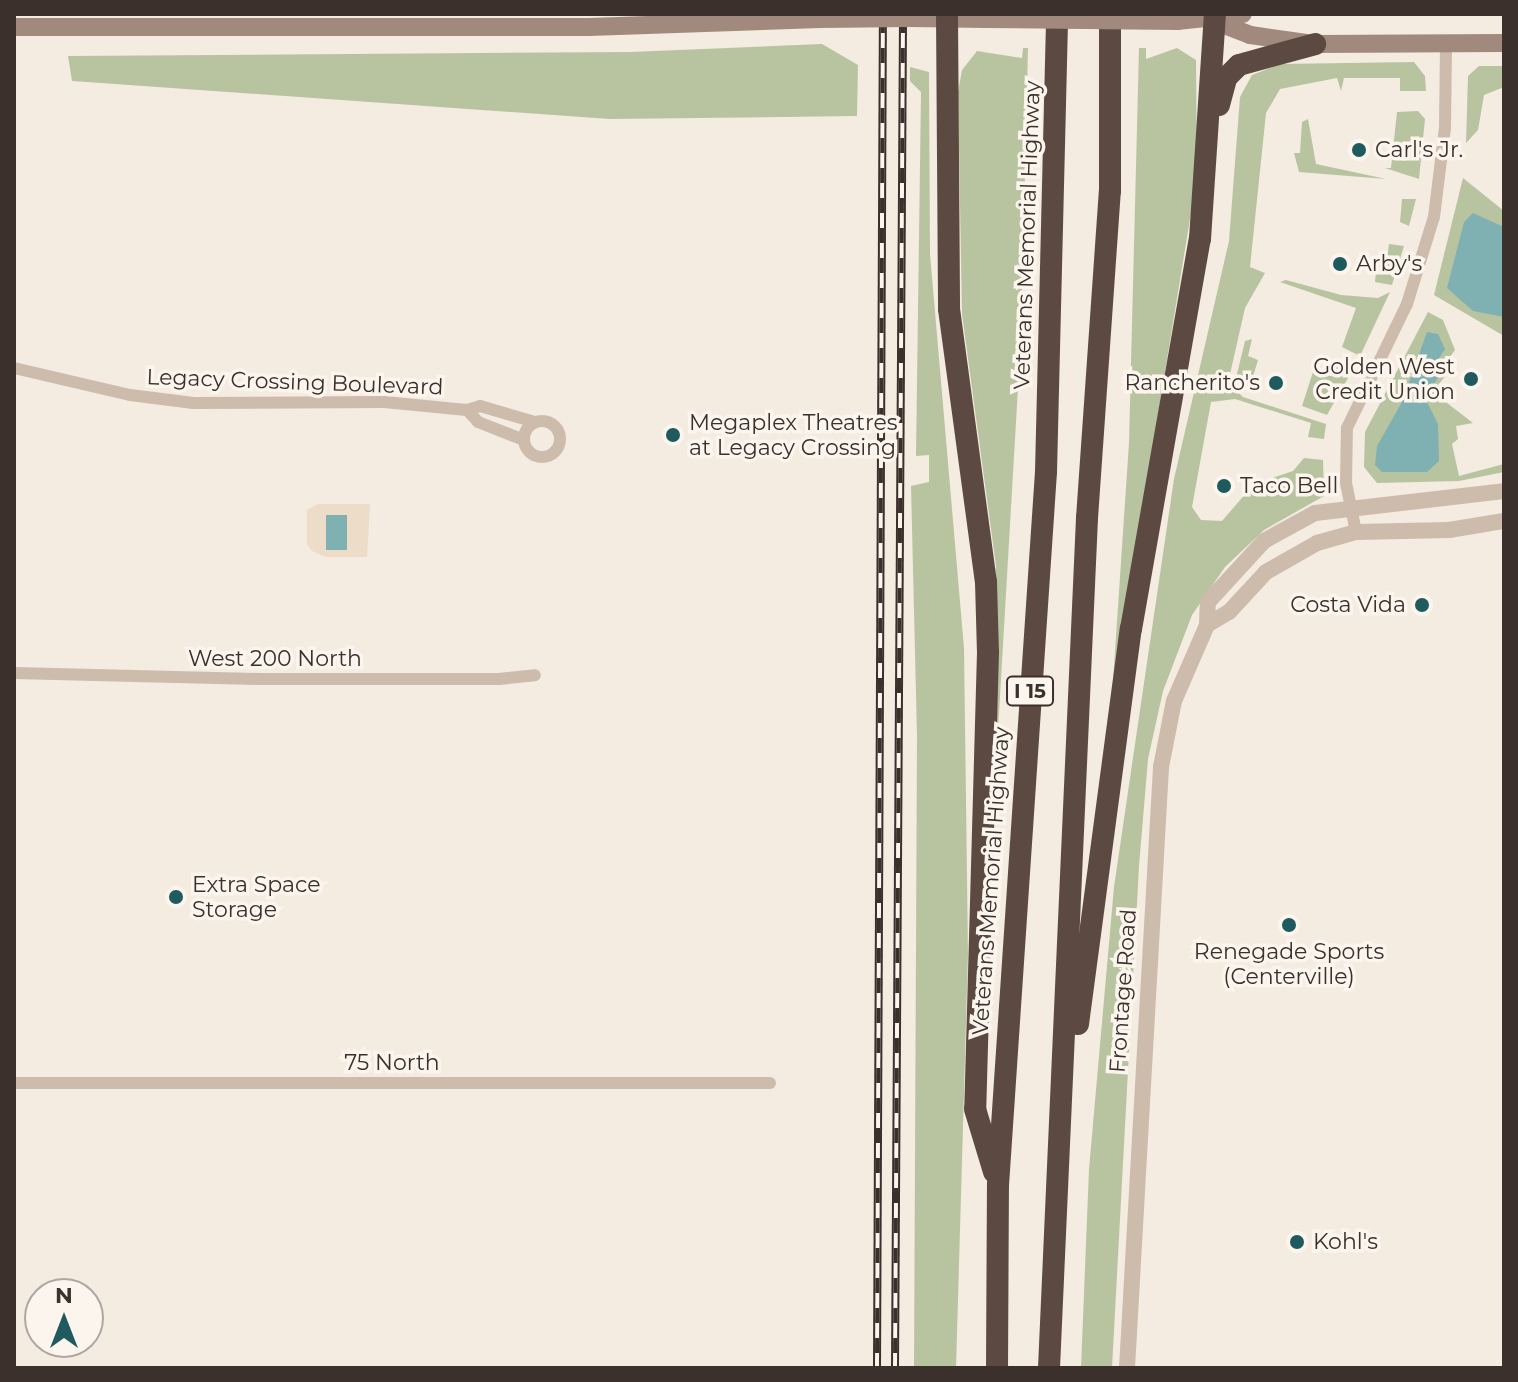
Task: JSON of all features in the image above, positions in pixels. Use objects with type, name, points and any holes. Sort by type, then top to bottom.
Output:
[{"type":"highway","name":"Veterans Memorial Highway","points":[[997,1368],[998,1185],[1046,472],[1057,14]]},
{"type":"highway","name":"I 15","points":[[1049,1368],[1087,518],[1110,191],[1110,14]]},
{"type":"highway","points":[[947,16],[949,309],[986,582],[988,652],[975,1109],[998,1185]]},
{"type":"highway","points":[[1060,1152],[1131,629],[1190,301],[1205,176],[1215,18]]},
{"type":"highway","points":[[1190,301],[1209,261],[1218,107],[1226,78],[1252,58],[1315,44]]},
{"type":"main road","points":[[14,27],[589,27],[947,16],[1177,21],[1243,14]]},
{"type":"main road","points":[[1215,18],[1250,35],[1315,44],[1504,43]]},
{"type":"street","points":[[1356,532],[1350,505],[1347,428],[1407,304],[1434,217],[1445,128],[1446,43]]},
{"type":"street","name":"Legacy Crossing Boulevard","points":[[14,368],[193,403],[384,402],[467,410],[480,406],[555,426],[561,439],[557,449],[539,457],[524,440],[478,422],[467,410]]},
{"type":"street","points":[[14,378],[28,373]]},
{"type":"street","points":[[524,440],[535,422]]},
{"type":"street","name":"Frontage Road","points":[[1127,1368],[1161,767],[1174,701],[1207,625],[1208,602],[1264,541],[1315,513],[1350,505],[1461,500],[1504,491]]},
{"type":"street","points":[[1207,625],[1229,612],[1282,561],[1317,543],[1356,532],[1449,530],[1504,521]]},
{"type":"street","name":"West 200 North","points":[[14,673],[323,679],[499,679],[535,675]]},
{"type":"street","name":"75 North","points":[[14,1083],[770,1083]]},
{"type":"green space","points":[[822,44],[858,65],[857,116],[610,119],[72,81],[68,56],[630,52]]},
{"type":"green space","points":[[1023,48],[1028,48],[1021,336],[997,748],[991,749],[996,566],[962,314],[958,92],[962,70],[977,51],[1022,58]]},
{"type":"green space","points":[[1139,48],[1146,48],[1146,59],[1177,48],[1196,60],[1197,176],[1112,696],[1129,443]]},
{"type":"green space","points":[[1414,62],[1425,76],[1426,91],[1400,91],[1400,78],[1344,78],[1341,91],[1337,78],[1280,89],[1266,113],[1250,267],[1265,273],[1245,308],[1228,383],[1243,397],[1326,424],[1324,439],[1308,437],[1311,423],[1235,399],[1211,402],[1192,507],[1201,520],[1222,521],[1254,484],[1293,471],[1304,458],[1323,460],[1324,496],[1264,530],[1225,567],[1192,615],[1163,691],[1148,759],[1139,866],[1112,1368],[1081,1368],[1089,1169],[1114,887],[1174,479],[1229,241],[1240,97],[1252,75],[1280,64]]},
{"type":"green space","points":[[1479,66],[1504,66],[1504,87],[1484,95],[1478,130],[1466,143],[1468,76]]},
{"type":"green space","points":[[910,67],[929,72],[930,254],[964,648],[968,954],[956,1368],[914,1368],[917,736],[911,486],[929,482],[929,455],[916,456],[921,92],[910,81]]},
{"type":"green space","points":[[1418,111],[1425,119],[1419,179],[1385,168],[1391,168],[1397,112]]},
{"type":"green space","points":[[1308,119],[1316,164],[1386,179],[1299,172],[1294,153],[1300,153],[1302,122]]},
{"type":"green space","points":[[1463,178],[1504,211],[1504,336],[1434,295]]},
{"type":"green space","points":[[1402,199],[1416,199],[1409,226],[1400,222]]},
{"type":"green space","points":[[1389,244],[1404,246],[1392,285],[1375,282],[1377,259],[1387,259]]},
{"type":"green space","points":[[1286,280],[1341,295],[1378,298],[1390,292],[1360,356],[1342,347],[1356,308],[1280,282]]},
{"type":"green space","points":[[1428,312],[1443,320],[1455,350],[1446,362],[1453,366],[1436,388],[1438,396],[1473,423],[1456,426],[1458,439],[1452,444],[1459,476],[1504,464],[1504,472],[1459,481],[1377,483],[1364,467],[1365,432]]},
{"type":"green space","points":[[1252,339],[1248,356],[1258,360],[1249,390],[1236,378],[1245,341]]},
{"type":"green space","points":[[1334,366],[1352,371],[1327,415],[1302,406],[1313,372],[1323,376]]},
{"type":"shaded area","points":[[318,504],[370,504],[367,557],[326,557],[312,551],[307,544],[307,510]]},
{"type":"water","points":[[1473,213],[1504,227],[1504,317],[1473,311],[1447,288],[1464,222]]},
{"type":"water","points":[[1427,332],[1438,334],[1445,349],[1438,360],[1443,370],[1425,398],[1438,424],[1439,461],[1427,472],[1382,472],[1375,465],[1377,446],[1402,402]]},
{"type":"water","points":[[326,515],[347,515],[347,550],[326,550]]},
{"type":"railway","points":[[877,1368],[883,14]]},
{"type":"railway","points":[[895,1368],[903,14]]},
{"type":"place","name":"Carl's Jr.","points":[[1359,150]]},
{"type":"place","name":"Arby's","points":[[1340,264]]},
{"type":"place","name":"Golden West Credit Union","points":[[1471,379]]},
{"type":"place","name":"Rancherito's","points":[[1276,383]]},
{"type":"place","name":"Megaplex Theatres at Legacy Crossing","points":[[673,435]]},
{"type":"place","name":"Taco Bell","points":[[1224,486]]},
{"type":"place","name":"Costa Vida","points":[[1422,605]]},
{"type":"place","name":"Extra Space Storage","points":[[176,897]]},
{"type":"place","name":"Renegade Sports (Centerville)","points":[[1289,925]]},
{"type":"place","name":"Kohl's","points":[[1297,1242]]}]
